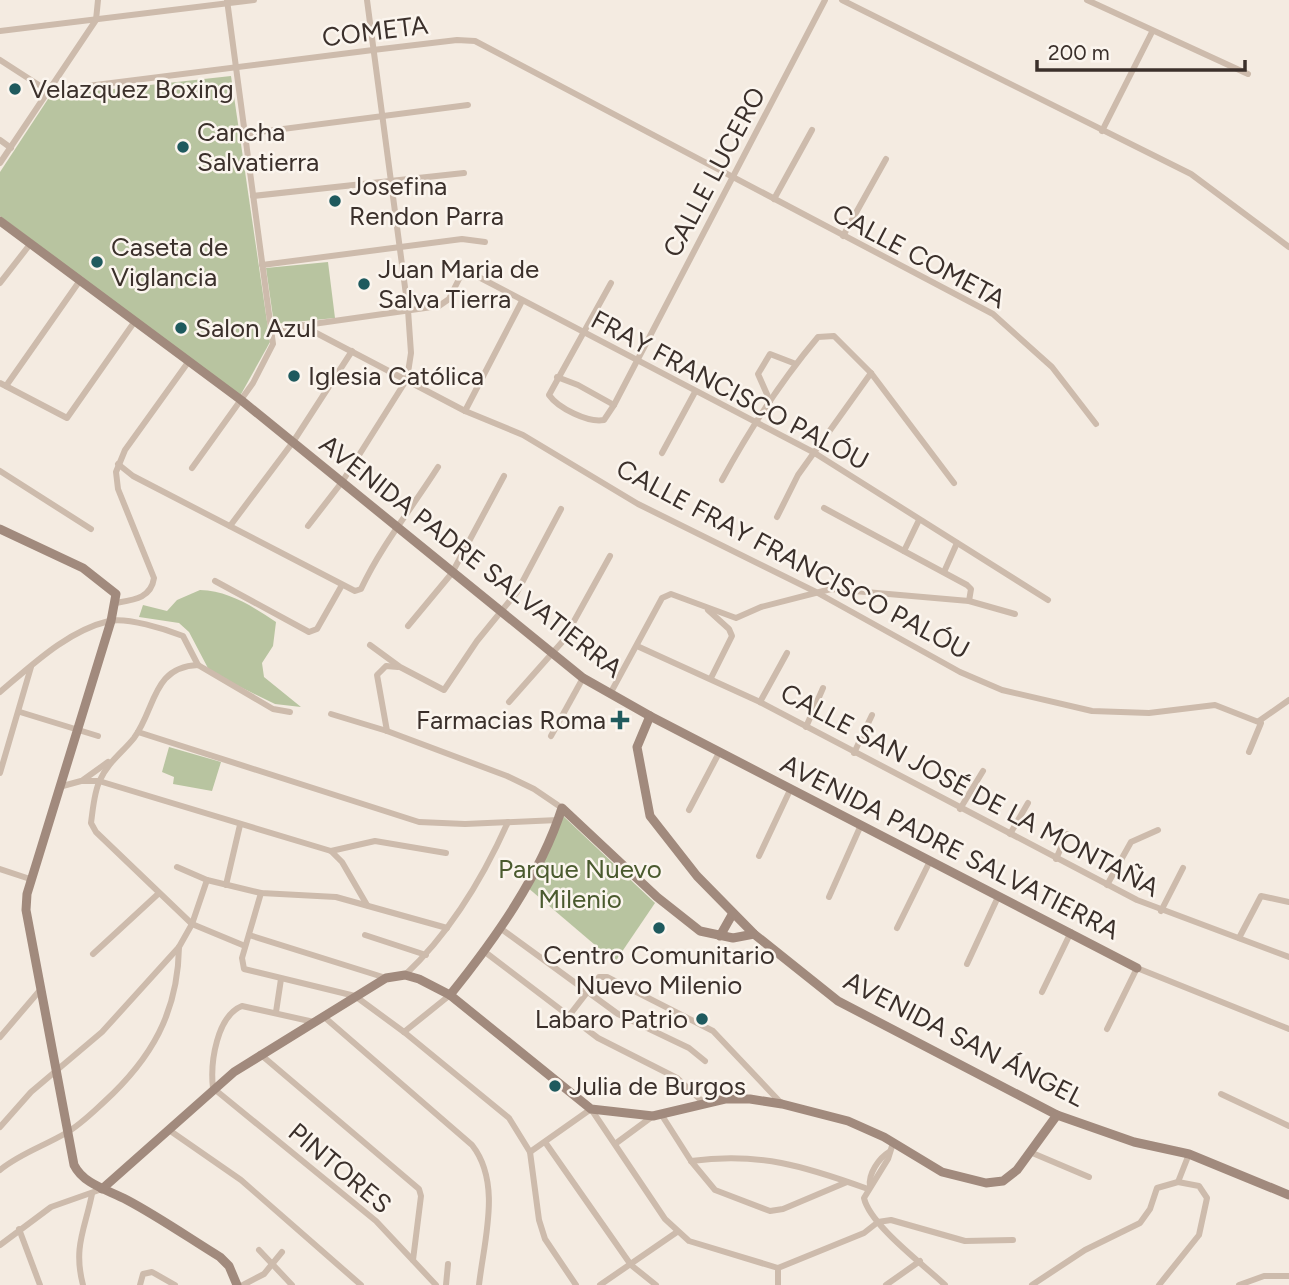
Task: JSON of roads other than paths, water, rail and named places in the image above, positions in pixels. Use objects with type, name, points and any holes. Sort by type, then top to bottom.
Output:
[{"type":"street","points":[[0,163],[96,20],[98,0]]},
{"type":"street","points":[[0,31],[254,0]]},
{"type":"street","points":[[308,526],[342,482],[407,379],[411,353],[408,310],[368,0]]},
{"type":"street","name":"CALLE LUCERO","points":[[557,377],[549,395],[583,417],[604,420],[825,0]]},
{"type":"street","points":[[842,0],[1207,184],[1289,247]]},
{"type":"street","points":[[1087,0],[1248,74]]},
{"type":"street","points":[[192,468],[241,400],[273,344],[228,2]]},
{"type":"street","points":[[1102,131],[1152,32]]},
{"type":"street","name":"COMETA","points":[[48,91],[457,40],[475,41],[732,178]]},
{"type":"street","points":[[0,60],[48,91]]},
{"type":"street","points":[[244,134],[468,105]]},
{"type":"street","points":[[774,200],[812,130]]},
{"type":"street","points":[[0,140],[11,148]]},
{"type":"street","points":[[844,236],[886,159]]},
{"type":"street","points":[[253,196],[464,173]]},
{"type":"street","name":"CALLE COMETA","points":[[732,178],[993,314],[1052,367],[1096,424]]},
{"type":"street","name":"AVENIDA PADRE SALVATIERRA","points":[[0,221],[241,400],[583,678],[650,716],[1137,968]]},
{"type":"street","points":[[262,265],[462,239],[485,242]]},
{"type":"street","points":[[0,284],[31,243]]},
{"type":"street","name":"FRAY FRANCISCO PALÓU","points":[[408,310],[439,306],[449,299],[461,275],[469,272],[813,452],[1048,600]]},
{"type":"street","points":[[80,279],[3,385],[64,418],[69,416],[135,321]]},
{"type":"street","points":[[611,283],[557,377],[578,384],[614,405]]},
{"type":"street","points":[[465,411],[522,301]]},
{"type":"street","points":[[271,330],[408,310]]},
{"type":"street","name":"CALLE FRAY FRANCISCO PALÓU","points":[[301,325],[465,411],[523,435],[638,503],[816,592],[960,671],[1002,690],[1092,711],[1149,713],[1215,705],[1259,721]]},
{"type":"street","points":[[722,480],[754,422],[796,364],[818,337],[834,336],[871,373],[954,483]]},
{"type":"street","points":[[230,526],[293,442],[352,351]]},
{"type":"street","points":[[770,401],[758,374],[770,354],[796,364]]},
{"type":"street","points":[[115,598],[147,594],[153,587],[154,578],[118,489],[118,464],[189,361]]},
{"type":"street","points":[[777,517],[813,452],[871,373]]},
{"type":"street","points":[[662,453],[695,392]]},
{"type":"street","points":[[118,464],[133,476],[355,591],[361,589],[375,558],[398,530],[438,467]]},
{"type":"street","points":[[0,471],[91,529]]},
{"type":"street","points":[[408,626],[452,573],[504,476]]},
{"type":"street","points":[[824,508],[967,585],[971,589],[969,601]]},
{"type":"street","points":[[370,645],[400,667],[444,690],[477,641],[517,592],[561,509]]},
{"type":"street","points":[[904,551],[919,520]]},
{"type":"street","points":[[2,534],[83,568],[115,598]]},
{"type":"street","points":[[944,572],[957,543]]},
{"type":"street","points":[[509,702],[573,626],[610,556]]},
{"type":"street","points":[[215,581],[309,632],[317,629],[342,585]]},
{"type":"street","points":[[610,694],[666,595],[676,595],[736,618],[761,607],[831,589],[891,592],[969,601],[1015,614]]},
{"type":"street","points":[[115,598],[111,621],[30,879],[26,910],[66,1133],[77,1170],[102,1189],[127,1200],[220,1257],[229,1266],[237,1285]]},
{"type":"street","points":[[707,609],[729,629],[732,636],[711,678]]},
{"type":"street","points":[[0,692],[32,665],[82,632],[111,621],[162,628],[183,636],[198,665]]},
{"type":"street","name":"CALLE SAN JOSÉ DE LA MONTAÑA","points":[[637,646],[760,702],[854,754],[1161,911],[1289,957]]},
{"type":"street","points":[[760,702],[787,653]]},
{"type":"street","points":[[0,773],[32,665]]},
{"type":"street","points":[[245,946],[192,924],[158,894],[93,828],[91,823],[99,781],[113,759],[138,732],[161,684],[171,672],[183,665],[198,665],[274,709],[290,712]]},
{"type":"street","points":[[387,731],[377,675],[386,666],[400,667]]},
{"type":"street","points":[[551,736],[583,678]]},
{"type":"street","points":[[806,727],[823,688]]},
{"type":"street","points":[[1249,752],[1259,733],[1259,721],[1289,700]]},
{"type":"street","points":[[20,712],[98,736]]},
{"type":"street","points":[[331,714],[387,731],[507,776],[562,808],[657,897],[700,931],[733,938],[754,934]]},
{"type":"street","points":[[854,754],[872,715]]},
{"type":"street","name":"AVENIDA SAN ÁNGEL","points":[[650,716],[637,747],[650,816],[697,876],[733,914],[813,984],[838,1001],[1057,1115],[1134,1142],[1189,1154],[1289,1195]]},
{"type":"street","points":[[138,732],[418,821],[558,820]]},
{"type":"street","points":[[689,810],[720,751]]},
{"type":"street","points":[[81,781],[113,759]]},
{"type":"street","points":[[960,809],[984,771]]},
{"type":"street","points":[[58,787],[81,781],[99,781],[331,851],[375,841],[446,853]]},
{"type":"street","points":[[759,856],[791,788]]},
{"type":"street","points":[[1010,834],[1028,803]]},
{"type":"street","points":[[404,1032],[450,995],[485,952],[547,849],[562,808]]},
{"type":"street","points":[[405,975],[426,955],[447,928],[472,890],[508,822]]},
{"type":"street","points":[[226,885],[240,825]]},
{"type":"street","points":[[829,897],[861,825]]},
{"type":"street","points":[[1107,885],[1131,842],[1158,830]]},
{"type":"street","points":[[1056,859],[1067,834]]},
{"type":"street","points":[[331,851],[342,862],[367,905]]},
{"type":"street","points":[[897,928],[930,861]]},
{"type":"street","points":[[177,867],[207,880],[261,893],[336,897],[447,928]]},
{"type":"street","points":[[1161,911],[1183,868]]},
{"type":"street","points":[[0,869],[30,879]]},
{"type":"street","points":[[0,1127],[31,1092],[102,1032],[178,947],[192,924],[207,880]]},
{"type":"street","points":[[261,893],[242,958],[244,969],[355,996],[404,1032],[509,1118],[530,1152],[539,1220],[545,1238],[576,1285]]},
{"type":"street","points":[[93,954],[158,894]]},
{"type":"street","points":[[1239,938],[1261,895],[1289,902]]},
{"type":"street","points":[[967,964],[998,897]]},
{"type":"street","points":[[720,936],[733,914]]},
{"type":"street","points":[[500,928],[618,1014],[689,1048],[705,1061]]},
{"type":"street","points":[[1042,992],[1071,932]]},
{"type":"street","points":[[249,935],[386,978]]},
{"type":"street","points":[[365,935],[426,955]]},
{"type":"street","points":[[0,1170],[66,1133],[85,1119],[144,1062],[169,1009],[178,971],[178,947]]},
{"type":"street","points":[[485,952],[598,1038],[677,1077],[704,1103]]},
{"type":"street","points":[[1107,1029],[1137,968],[1289,1029]]},
{"type":"street","points":[[0,1245],[51,1207],[102,1189],[213,1088],[260,1054],[386,978],[405,975],[419,978],[450,995],[591,1109],[665,1219],[689,1241],[778,1268],[864,1233],[878,1222],[891,1220],[965,1241],[1013,1240]]},
{"type":"street","points":[[568,1017],[599,977],[607,977],[703,1024],[748,1065],[782,1104]]},
{"type":"street","points":[[276,1012],[281,979]]},
{"type":"street","points":[[0,1037],[41,989]]},
{"type":"street","points":[[213,1088],[214,1060],[228,1015],[242,1006],[314,1022]]},
{"type":"street","points":[[323,1016],[472,1145],[482,1157],[486,1166],[489,1193],[479,1282],[486,1285]]},
{"type":"street","points":[[260,1054],[419,1189],[421,1196],[413,1260]]},
{"type":"street","name":"PINTORES","points":[[213,1088],[376,1221],[436,1285]]},
{"type":"street","points":[[1221,1094],[1289,1126]]},
{"type":"street","points":[[530,1152],[591,1109],[657,1115],[704,1103],[751,1098],[848,1121],[891,1148],[942,1172],[985,1183],[1003,1181],[1017,1170],[1057,1115]]},
{"type":"street","points":[[615,1144],[657,1115]]},
{"type":"street","points":[[657,1115],[718,1192],[770,1210],[783,1209],[847,1182]]},
{"type":"street","points":[[169,1130],[241,1180],[361,1285]]},
{"type":"street","points":[[545,1142],[631,1265],[656,1285]]},
{"type":"street","points":[[891,1148],[888,1159],[869,1187],[865,1203],[878,1222],[945,1285]]},
{"type":"street","points":[[1030,1152],[1089,1177]]},
{"type":"street","points":[[1178,1182],[1189,1154]]},
{"type":"street","points":[[691,1161],[728,1156],[758,1159],[796,1165],[869,1187]]},
{"type":"street","points":[[1032,1285],[1085,1250],[1140,1223],[1150,1209],[1157,1188],[1178,1182],[1199,1186],[1205,1191],[1207,1208],[1199,1235],[1158,1285]]},
{"type":"street","points":[[83,1285],[77,1263],[79,1242],[92,1194]]},
{"type":"street","points":[[19,1229],[40,1285]]},
{"type":"street","points":[[600,1285],[677,1232]]},
{"type":"street","points":[[259,1250],[292,1285]]},
{"type":"street","points":[[243,1285],[272,1265],[282,1252]]},
{"type":"street","points":[[886,1285],[920,1261]]},
{"type":"street","points":[[446,1285],[448,1264]]},
{"type":"street","points":[[778,1268],[778,1285]]},
{"type":"street","points":[[140,1285],[143,1274],[152,1272],[175,1285]]},
{"type":"street","points":[[1239,1285],[1264,1276],[1289,1276]]},
{"type":"street","points":[[1165,1278],[1172,1285]]},
{"type":"place","name":"Velazquez Boxing","points":[[15,89]]},
{"type":"place","name":"Cancha Salvatierra","points":[[183,147]]},
{"type":"place","name":"Josefina Rendon Parra","points":[[335,201]]},
{"type":"place","name":"Caseta de Viglancia","points":[[97,262]]},
{"type":"place","name":"Juan Maria de Salva Tierra","points":[[364,284]]},
{"type":"place","name":"Salon Azul","points":[[181,328]]},
{"type":"place","name":"Iglesia Católica","points":[[294,376]]},
{"type":"place","name":"Farmacias Roma","points":[[620,720]]},
{"type":"place","name":"Centro Comunitario Nuevo Milenio","points":[[659,928]]},
{"type":"place","name":"Labaro Patrio","points":[[702,1019]]},
{"type":"place","name":"Julia de Burgos","points":[[555,1086]]},
{"type":"park label","name":"Parque Nuevo Milenio","points":[[580,884]]}]
